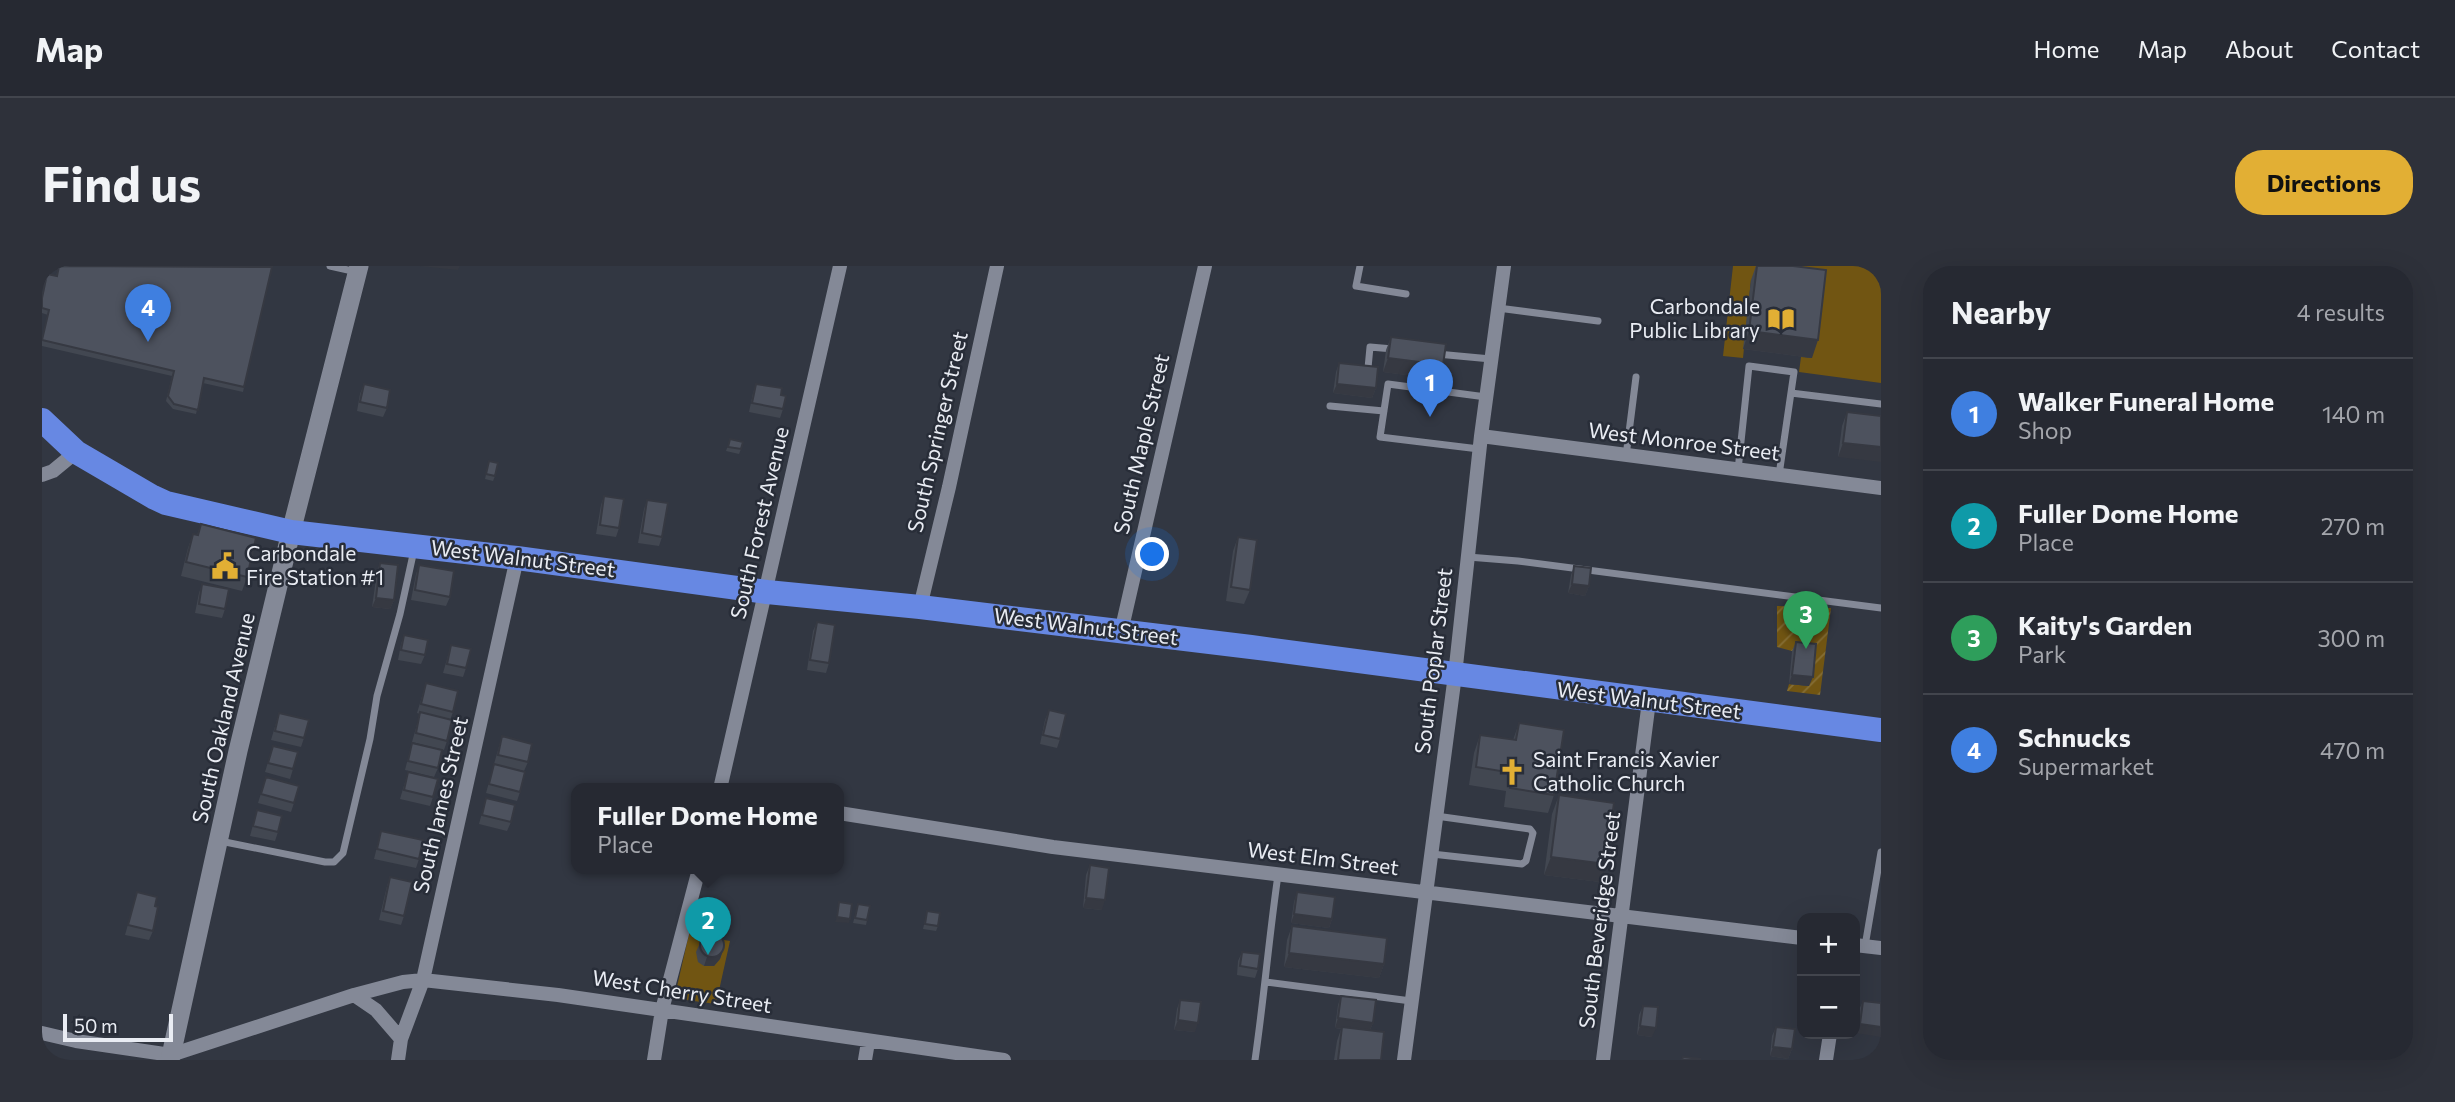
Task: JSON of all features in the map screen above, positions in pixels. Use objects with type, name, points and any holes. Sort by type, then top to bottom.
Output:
[{"type":"highway","name":"West Walnut Street","points":[[42,420],[76,452],[166,503],[291,532],[517,558],[767,592],[919,607],[1121,632],[1881,730]]},
{"type":"street","name":"South Forest Avenue","points":[[721,783],[840,266]]},
{"type":"street","name":"South Springer Street","points":[[919,607],[997,266]]},
{"type":"street","name":"South Maple Street","points":[[1121,632],[1205,266]]},
{"type":"street","name":"South Poplar Street","points":[[1404,1060],[1455,675],[1486,397],[1504,266]]},
{"type":"street","name":"South Oakland Avenue","points":[[171,1058],[291,532],[359,269]]},
{"type":"street","name":"West Monroe Street","points":[[1481,443],[1626,456],[1881,488]]},
{"type":"street","points":[[42,475],[52,471],[76,452]]},
{"type":"street","name":"South James Street","points":[[398,1060],[401,1039],[423,980],[517,558]]},
{"type":"street","name":"South Beveridge Street","points":[[1603,1060],[1649,701]]},
{"type":"street","name":"West Elm Street","points":[[844,814],[1053,847],[1797,937]]},
{"type":"street","points":[[654,1060],[662,1010],[698,874]]},
{"type":"street","points":[[1860,945],[1881,948]]},
{"type":"street","name":"West Cherry Street","points":[[171,1058],[354,995],[403,982],[423,980],[558,995],[1004,1060]]},
{"type":"street","points":[[354,995],[376,1010],[401,1039]]},
{"type":"street","points":[[42,1033],[171,1058]]},
{"type":"street","points":[[1826,1060],[1829,1039]]},
{"type":"street","points":[[866,1060],[868,1042]]},
{"type":"lane","points":[[330,266],[359,269]]},
{"type":"lane","points":[[1360,266],[1356,286],[1406,294]]},
{"type":"lane","points":[[1498,308],[1598,321]]},
{"type":"lane","points":[[1368,368],[1370,347],[1397,349]]},
{"type":"lane","points":[[1424,352],[1492,359]]},
{"type":"lane","points":[[1738,470],[1749,366],[1794,372],[1779,475]]},
{"type":"lane","points":[[1626,456],[1636,377]]},
{"type":"lane","points":[[1481,443],[1380,437],[1388,384],[1486,397]]},
{"type":"lane","points":[[1791,393],[1881,404]]},
{"type":"lane","points":[[1331,405],[1384,411]]},
{"type":"lane","points":[[219,840],[310,860],[334,862],[343,853],[377,696],[400,614],[415,546]]},
{"type":"lane","points":[[1468,557],[1518,561],[1881,608]]},
{"type":"lane","points":[[1431,854],[1522,864],[1526,861],[1533,833],[1530,829],[1436,816]]},
{"type":"lane","points":[[1860,945],[1881,852]]},
{"type":"lane","points":[[1255,1060],[1266,982],[1266,954],[1278,875]]},
{"type":"lane","points":[[1266,982],[1412,1001]]},
{"type":"shaded area","points":[[1733,266],[1881,266],[1881,383],[1799,372],[1801,357],[1812,358],[1751,280],[1743,358],[1723,356]]},
{"type":"shaded area","points":[[1777,606],[1831,608],[1820,695],[1787,691],[1789,684],[1809,686],[1792,651],[1777,647]]},
{"type":"shaded area","points":[[689,934],[730,941],[716,1004],[679,999],[676,991]]},
{"type":"building","points":[[59,266],[272,267],[244,387],[204,378],[198,410],[174,404],[168,396],[174,371],[42,340],[49,310],[42,308],[47,274],[57,276]]},
{"type":"building","name":"Carbondale Public Library","points":[[1757,266],[1826,270],[1818,340],[1749,331]]},
{"type":"building","points":[[1391,337],[1446,344],[1443,365],[1388,358]]},
{"type":"building","points":[[1339,363],[1378,367],[1376,388],[1337,384]]},
{"type":"building","points":[[364,384],[390,390],[387,408],[360,402]]},
{"type":"building","points":[[756,384],[782,388],[781,395],[786,396],[783,409],[752,403]]},
{"type":"building","points":[[1847,412],[1881,416],[1881,447],[1843,443]]},
{"type":"building","points":[[730,439],[743,442],[741,449],[728,447]]},
{"type":"building","points":[[489,461],[498,463],[495,476],[486,474]]},
{"type":"building","points":[[604,496],[624,499],[619,528],[600,525]]},
{"type":"building","points":[[647,500],[668,503],[662,537],[642,533]]},
{"type":"building","points":[[201,524],[256,538],[247,577],[186,562],[193,534],[198,535]]},
{"type":"building","points":[[1238,537],[1257,540],[1250,590],[1231,587]]},
{"type":"building","points":[[380,563],[398,565],[394,600],[376,598]]},
{"type":"building","points":[[419,565],[454,571],[450,597],[415,590]]},
{"type":"building","points":[[1574,566],[1591,568],[1589,586],[1572,584]]},
{"type":"building","points":[[202,584],[229,589],[225,609],[199,604]]},
{"type":"building","points":[[817,622],[835,625],[829,663],[810,660]]},
{"type":"building","points":[[404,635],[428,640],[425,655],[401,650]]},
{"type":"building","points":[[1796,642],[1816,644],[1813,677],[1792,675]]},
{"type":"building","points":[[451,645],[471,649],[466,668],[447,664]]},
{"type":"building","points":[[426,683],[458,691],[453,712],[421,704]]},
{"type":"building","points":[[1049,710],[1066,714],[1060,739],[1043,735]]},
{"type":"building","points":[[420,712],[452,720],[447,741],[416,733]]},
{"type":"building","points":[[279,713],[309,720],[304,738],[275,731]]},
{"type":"building","points":[[1519,723],[1564,730],[1554,795],[1510,788],[1513,773],[1476,767],[1480,735],[1516,740]]},
{"type":"building","points":[[502,736],[532,744],[528,762],[498,755]]},
{"type":"building","points":[[412,743],[442,750],[438,768],[408,761]]},
{"type":"building","points":[[273,746],[298,752],[293,769],[268,763]]},
{"type":"building","points":[[494,764],[525,772],[520,792],[489,784]]},
{"type":"building","points":[[408,772],[438,779],[433,797],[404,790]]},
{"type":"building","points":[[266,777],[299,786],[294,803],[261,794]]},
{"type":"building","points":[[1559,795],[1614,803],[1606,864],[1551,857]]},
{"type":"building","points":[[486,798],[515,805],[511,822],[482,815]]},
{"type":"building","points":[[257,810],[282,816],[278,832],[253,826]]},
{"type":"building","points":[[381,831],[423,840],[419,859],[377,849]]},
{"type":"building","points":[[1090,865],[1109,868],[1105,900],[1086,898]]},
{"type":"building","points":[[390,877],[412,882],[404,916],[383,911]]},
{"type":"building","points":[[137,892],[157,897],[155,906],[158,907],[153,931],[128,925]]},
{"type":"building","points":[[1297,892],[1335,897],[1332,919],[1294,914]]},
{"type":"building","points":[[839,902],[852,904],[850,919],[837,917]]},
{"type":"building","points":[[858,904],[870,906],[867,920],[855,918]]},
{"type":"building","points":[[927,911],[940,913],[938,926],[925,924]]},
{"type":"building","points":[[1292,926],[1387,938],[1384,964],[1289,953]]},
{"type":"building","points":[[712,933],[720,937],[724,945],[720,953],[712,957],[704,953],[700,945],[704,937]]},
{"type":"building","points":[[1242,952],[1260,954],[1258,969],[1240,966]]},
{"type":"building","points":[[1341,996],[1376,1000],[1373,1023],[1338,1018]]},
{"type":"building","points":[[1180,1000],[1201,1002],[1198,1023],[1178,1020]]},
{"type":"building","points":[[1863,1001],[1881,1003],[1881,1027],[1860,1024]]},
{"type":"building","points":[[1643,1006],[1658,1007],[1656,1028],[1640,1026]]},
{"type":"building","points":[[1342,1027],[1384,1032],[1381,1060],[1338,1060]]},
{"type":"building","points":[[1776,1027],[1795,1029],[1792,1049],[1773,1047]]},
{"type":"building","points":[[1683,1057],[1700,1059],[1700,1060],[1682,1060]]},
{"type":"place","name":"Carbondale Public Library","points":[[1781,319]]},
{"type":"place","name":"Schnucks","points":[[148,342]]},
{"type":"place","name":"Walker Funeral Home","points":[[1430,417]]},
{"type":"place","name":"Carbondale Fire Station #1","points":[[225,566]]},
{"type":"place","name":"Kaity's Garden","points":[[1806,649]]},
{"type":"place","name":"Saint Francis Xavier Catholic Church","points":[[1512,772]]},
{"type":"place","name":"Fuller Dome Home","points":[[708,955]]}]
